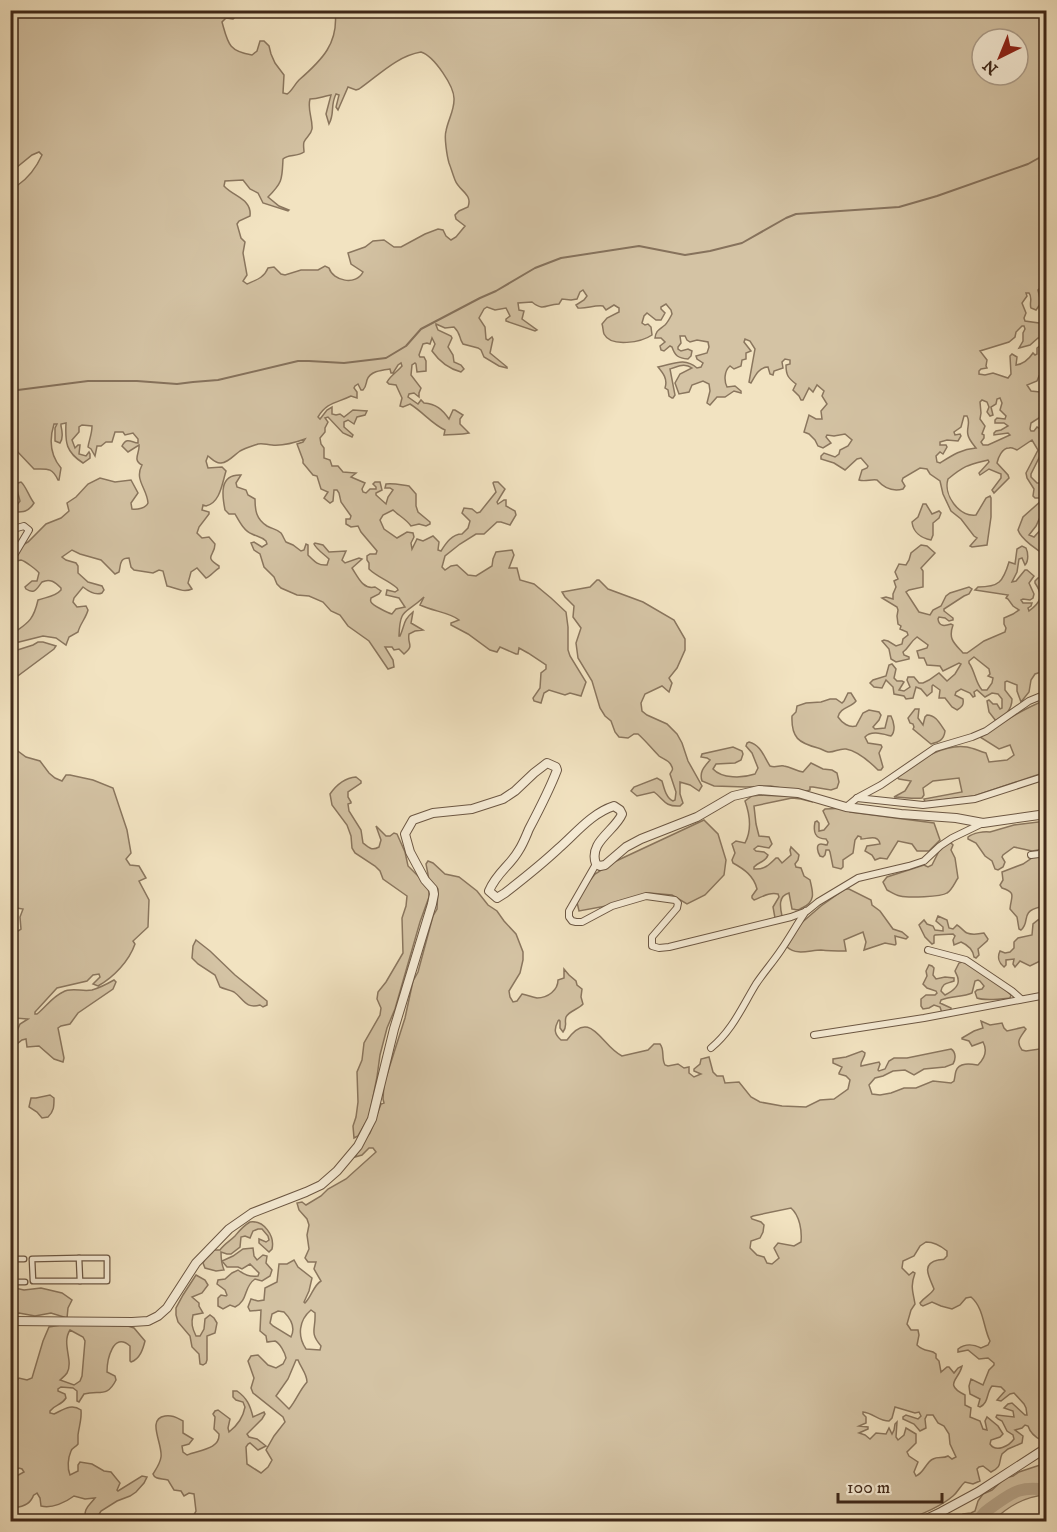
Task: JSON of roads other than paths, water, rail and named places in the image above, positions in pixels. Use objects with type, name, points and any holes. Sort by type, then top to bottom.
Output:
[{"type":"street","points":[[10,530],[24,526],[29,530],[10,561]]},
{"type":"street","points":[[846,807],[935,748],[986,731],[1029,701],[1047,694]]},
{"type":"street","points":[[10,1321],[148,1321],[167,1308],[196,1263],[229,1229],[252,1213],[321,1185],[337,1171],[357,1146],[372,1119],[394,1029],[435,894],[410,852],[405,834],[413,820],[433,813],[472,809],[493,803],[515,791],[547,763],[556,767],[557,770],[520,850],[494,879],[489,891],[497,898],[559,849],[595,816],[606,808],[614,806],[622,814],[596,849],[594,857],[596,864],[569,912],[572,921],[582,922],[612,906],[646,896],[675,900],[678,903],[677,908],[652,937],[652,945],[659,948],[768,924],[807,911]]},
{"type":"street","points":[[857,798],[923,805],[975,799],[1047,776]]},
{"type":"street","points":[[596,864],[605,865],[626,847],[697,818],[733,796],[759,790],[798,793],[846,807],[956,818],[983,823]]},
{"type":"street","points":[[711,1048],[726,1035],[758,982],[783,948],[794,927],[818,902],[858,878],[909,867],[924,861],[952,838],[983,823],[1047,814]]},
{"type":"street","points":[[1031,855],[1039,854],[1047,849]]},
{"type":"street","points":[[928,950],[966,960],[1021,999]]},
{"type":"street","points":[[814,1035],[924,1018],[1047,994]]},
{"type":"street","points":[[79,1258],[80,1281]]},
{"type":"street","points":[[79,1258],[107,1258],[108,1281],[33,1281],[32,1259],[79,1258]]},
{"type":"street","points":[[10,1259],[24,1259]]},
{"type":"street","points":[[10,1282],[25,1282]]},
{"type":"street","points":[[920,1521],[978,1492],[1047,1448]]},
{"type":"waterway","points":[[10,391],[88,381],[177,384],[218,380],[298,361],[344,363],[386,358],[406,346],[421,329],[496,291],[535,268],[561,258],[639,246],[685,255],[710,251],[742,243],[796,214],[899,207],[1028,164],[1046,154]]},
{"type":"waterway","points":[[978,1522],[981,1516],[1014,1493],[1025,1489],[1046,1490]]}]
